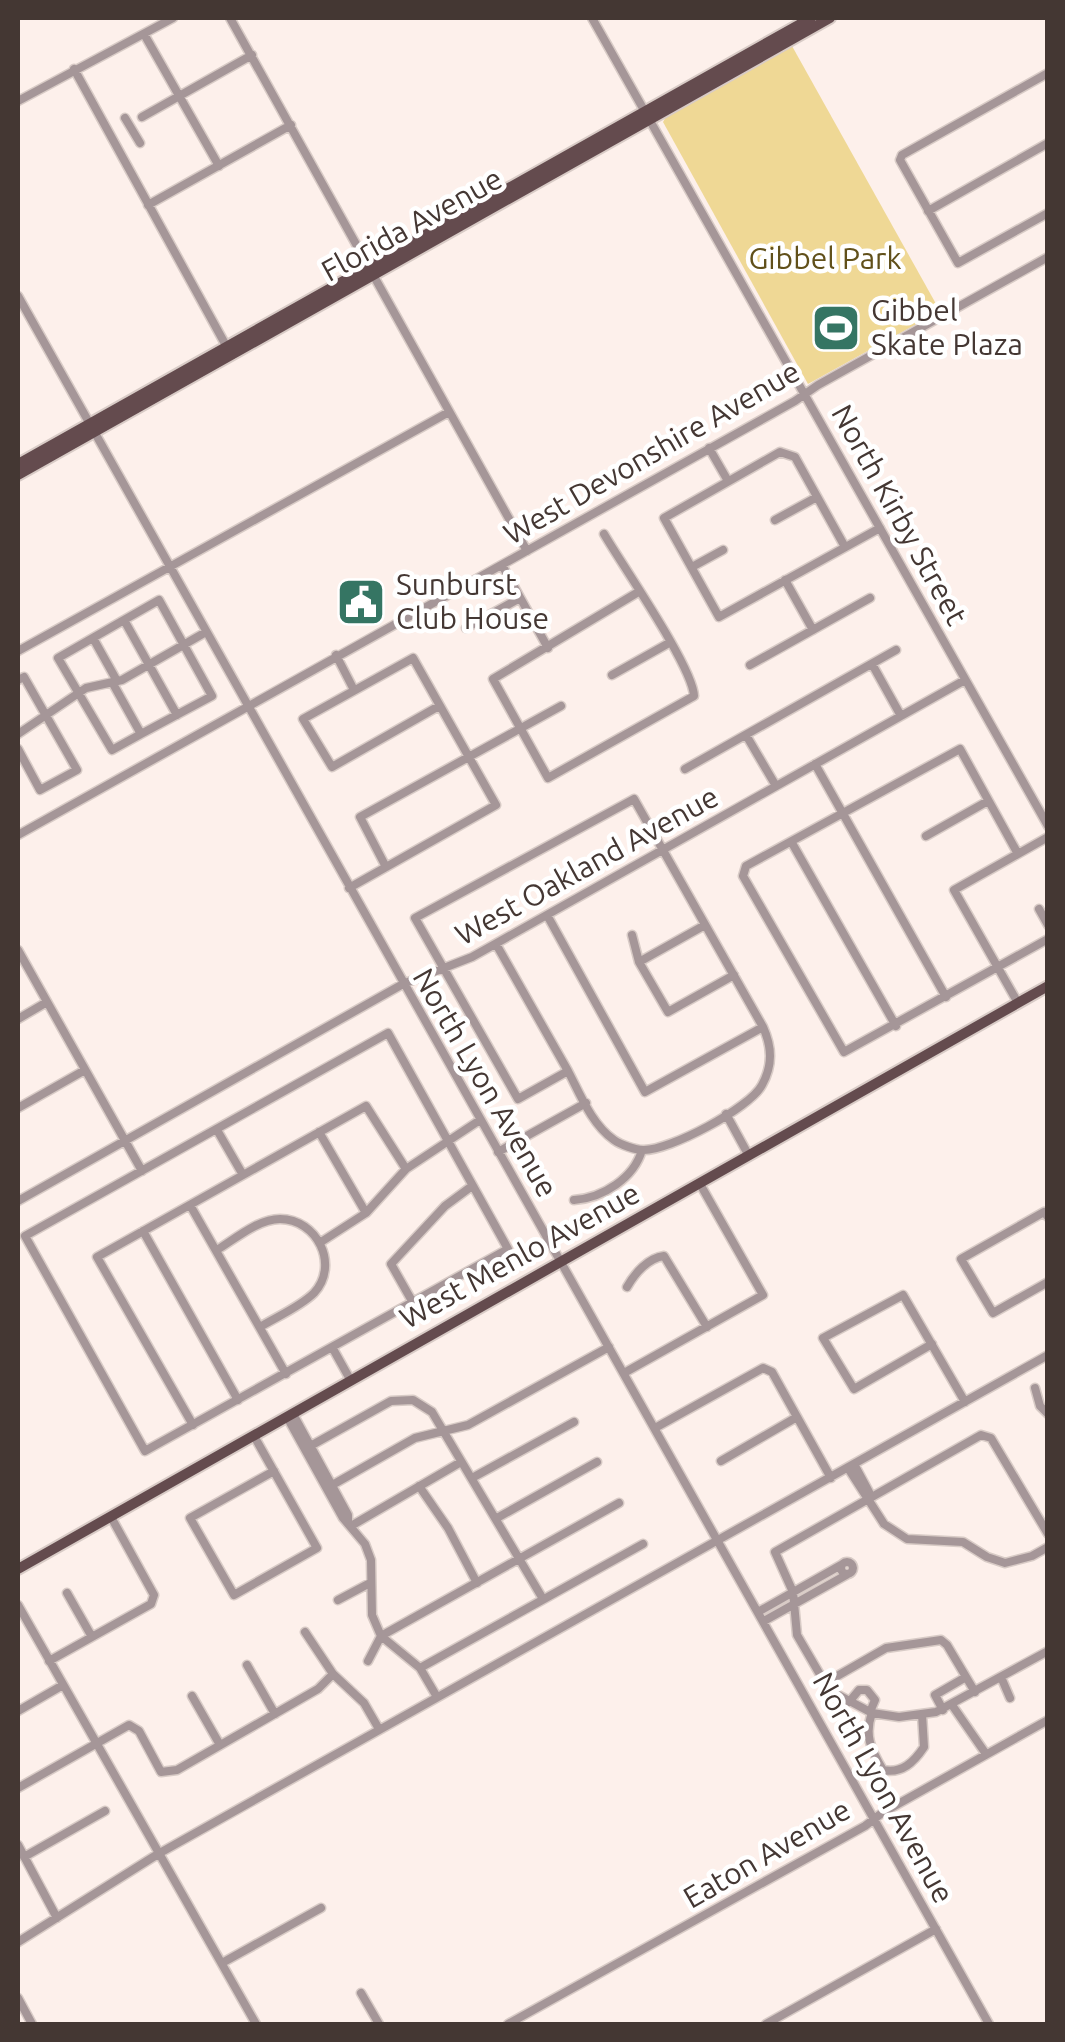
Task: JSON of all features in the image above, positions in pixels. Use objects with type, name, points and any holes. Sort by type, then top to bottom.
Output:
[{"type":"main road","name":"Florida Avenue","points":[[370,271],[524,190],[814,18]]},
{"type":"main road","points":[[796,37],[814,18]]},
{"type":"main road","name":"Florida Avenue","points":[[18,464],[229,351],[580,148],[830,18]]},
{"type":"main road","points":[[524,190],[532,179],[568,160],[580,148]]},
{"type":"main road","points":[[464,224],[515,191],[528,177]]},
{"type":"main road","name":"Florida Avenue","points":[[18,475],[91,428]]},
{"type":"main road","name":"West Menlo Avenue","points":[[18,1570],[1048,986]]},
{"type":"street","points":[[18,101],[173,18]]},
{"type":"street","points":[[230,18],[527,551]]},
{"type":"street","name":"North Kirby Street","points":[[592,18],[1048,826]]},
{"type":"street","points":[[144,34],[219,166]]},
{"type":"street","points":[[142,117],[252,55]]},
{"type":"street","points":[[74,69],[229,351]]},
{"type":"street","points":[[1048,73],[902,155],[900,160],[958,263],[1048,213]]},
{"type":"street","points":[[125,118],[140,144]]},
{"type":"street","points":[[148,205],[291,125]]},
{"type":"street","points":[[112,141],[132,130]]},
{"type":"street","points":[[928,211],[1048,143]]},
{"type":"street","name":"West Devonshire Avenue","points":[[18,835],[1048,256]]},
{"type":"street","name":"North Lyon Avenue","points":[[18,296],[990,2024]]},
{"type":"street","points":[[18,651],[449,412]]},
{"type":"street","points":[[710,448],[728,481]]},
{"type":"street","points":[[846,547],[794,457],[780,452],[664,518],[719,617],[785,580],[846,547],[880,528]]},
{"type":"street","points":[[775,520],[817,497]]},
{"type":"street","points":[[604,534],[640,591],[694,687],[694,696],[548,778],[493,678],[640,591]]},
{"type":"street","points":[[692,567],[723,550]]},
{"type":"street","points":[[502,565],[548,648]]},
{"type":"street","points":[[785,580],[813,630]]},
{"type":"street","points":[[466,628],[520,598]]},
{"type":"street","points":[[750,665],[870,598]]},
{"type":"street","points":[[159,600],[212,696],[112,750],[58,658],[124,620],[159,600]]},
{"type":"street","points":[[124,620],[177,715]]},
{"type":"street","points":[[18,734],[86,688],[115,681],[206,632]]},
{"type":"street","points":[[93,638],[141,734]]},
{"type":"street","points":[[612,675],[669,643]]},
{"type":"street","points":[[685,770],[896,650]]},
{"type":"street","points":[[336,655],[354,690]]},
{"type":"street","points":[[349,888],[496,805],[412,658],[303,720],[332,768],[439,706]]},
{"type":"street","points":[[872,664],[901,716]]},
{"type":"street","points":[[18,680],[24,677],[77,770],[40,790],[18,749]]},
{"type":"street","name":"West Oakland Avenue","points":[[18,1201],[403,984],[496,944],[965,680]]},
{"type":"street","points":[[386,866],[360,818],[562,706]]},
{"type":"street","points":[[746,735],[776,786]]},
{"type":"street","points":[[1018,854],[960,749],[746,866],[743,876],[844,1052],[1048,939]]},
{"type":"street","points":[[815,764],[946,997]]},
{"type":"street","points":[[496,944],[568,1071],[586,1103],[598,1124],[616,1141],[642,1150],[664,1147],[726,1114],[761,1088],[771,1061],[771,1048],[763,1027],[634,799],[415,918],[518,1099],[568,1071]]},
{"type":"street","points":[[926,836],[988,801]]},
{"type":"street","points":[[1018,1002],[954,890],[1048,837]]},
{"type":"street","points":[[792,843],[896,1026]]},
{"type":"street","points":[[1039,909],[1048,925]]},
{"type":"street","points":[[547,915],[644,1092],[763,1027]]},
{"type":"street","points":[[639,962],[705,925]]},
{"type":"street","points":[[632,935],[639,962],[668,1012],[734,975]]},
{"type":"street","points":[[18,950],[142,1172]]},
{"type":"street","points":[[18,1018],[47,1002]]},
{"type":"street","points":[[388,1033],[508,1249],[145,1451],[25,1236],[217,1130],[388,1033]]},
{"type":"street","points":[[18,1108],[86,1070]]},
{"type":"street","points":[[498,1152],[586,1103]]},
{"type":"street","points":[[193,1425],[98,1257],[366,1106],[406,1168]]},
{"type":"street","points":[[726,1114],[750,1156]]},
{"type":"street","points":[[320,1242],[366,1213],[406,1168],[480,1120]]},
{"type":"street","points":[[217,1130],[243,1176]]},
{"type":"street","points":[[320,1132],[366,1213]]},
{"type":"street","points":[[574,1200],[588,1199],[623,1180],[638,1166],[642,1150]]},
{"type":"street","points":[[624,1374],[762,1295],[700,1184]]},
{"type":"street","points":[[412,1302],[391,1264],[445,1206],[472,1186]]},
{"type":"street","points":[[190,1205],[286,1374]]},
{"type":"street","points":[[1046,1215],[961,1259],[992,1313],[1048,1282]]},
{"type":"street","points":[[217,1250],[264,1222],[282,1218],[306,1226],[320,1242],[325,1258],[315,1292],[260,1326]]},
{"type":"street","points":[[143,1231],[238,1400]]},
{"type":"street","points":[[628,1287],[635,1272],[658,1256],[669,1260],[707,1327]]},
{"type":"street","points":[[932,1344],[854,1389],[823,1338],[903,1295],[932,1344],[965,1402]]},
{"type":"street","points":[[329,1486],[415,1438],[468,1425],[609,1346]]},
{"type":"street","points":[[332,1347],[350,1381]]},
{"type":"street","points":[[18,1942],[158,1854],[1048,1356]]},
{"type":"street","points":[[655,1428],[763,1368],[772,1372],[830,1478]]},
{"type":"street","points":[[413,1400],[416,1386]]},
{"type":"street","points":[[1035,1388],[1040,1406],[1048,1414]]},
{"type":"street","points":[[308,1448],[392,1401],[413,1400],[428,1408],[498,1518],[543,1599]]},
{"type":"street","points":[[290,1416],[348,1515],[349,1524],[365,1544],[371,1560],[372,1614],[381,1636],[420,1668],[438,1697]]},
{"type":"street","points":[[721,1461],[797,1417]]},
{"type":"street","points":[[472,1478],[574,1422]]},
{"type":"street","points":[[1048,1534],[991,1438],[981,1434],[775,1552],[793,1592],[796,1634],[824,1683],[829,1690],[871,1712],[900,1717],[947,1707],[1048,1651]]},
{"type":"street","points":[[254,1436],[274,1471],[317,1548],[234,1595],[190,1518],[274,1471]]},
{"type":"street","points":[[349,1524],[461,1462]]},
{"type":"street","points":[[498,1518],[597,1462]]},
{"type":"street","points":[[851,1466],[869,1492],[867,1498]]},
{"type":"street","points":[[419,1486],[448,1528],[477,1583]]},
{"type":"street","points":[[867,1498],[884,1524],[907,1539],[963,1542],[987,1558],[1005,1563],[1048,1547]]},
{"type":"street","points":[[368,1661],[381,1636],[619,1503]]},
{"type":"street","points":[[49,1660],[150,1604],[154,1595],[111,1517]]},
{"type":"street","points":[[420,1668],[643,1544]]},
{"type":"street","points":[[758,1612],[841,1565],[842,1573],[848,1574],[764,1621]]},
{"type":"street","points":[[338,1600],[370,1583]]},
{"type":"street","points":[[68,1593],[92,1637]]},
{"type":"street","points":[[778,1601],[783,1610]]},
{"type":"street","points":[[18,1605],[256,2024]]},
{"type":"street","points":[[18,1631],[28,1625]]},
{"type":"street","points":[[305,1632],[333,1674],[364,1704],[379,1729]]},
{"type":"street","points":[[824,1683],[886,1648],[940,1640],[947,1645],[975,1692]]},
{"type":"street","points":[[246,1665],[275,1714]]},
{"type":"street","points":[[18,1788],[123,1728],[134,1726],[158,1768],[167,1773],[318,1689],[333,1674]]},
{"type":"street","points":[[1001,1677],[1010,1698]]},
{"type":"street","points":[[966,1678],[936,1695],[984,1756]]},
{"type":"street","points":[[18,1711],[63,1685]]},
{"type":"street","points":[[849,1702],[859,1690],[867,1690],[874,1700],[866,1736],[883,1770],[891,1772],[909,1765],[924,1747],[922,1714]]},
{"type":"street","points":[[192,1696],[220,1745]]},
{"type":"street","name":"Eaton Avenue","points":[[508,2024],[525,2020],[1048,1720]]},
{"type":"street","points":[[24,1857],[105,1811]]},
{"type":"street","points":[[18,1846],[58,1918]]},
{"type":"street","points":[[222,1963],[320,1908]]},
{"type":"street","points":[[766,2024],[936,1929]]},
{"type":"street","points":[[362,1993],[379,2024]]},
{"type":"street","points":[[18,1998],[32,2024]]},
{"type":"green space","name":"Gibbel Park","points":[[792,46],[940,311],[808,384],[663,122],[667,115]]},
{"type":"place","name":"Gibbel Skate Plaza","points":[[836,328]]},
{"type":"place","name":"Sunburst Club House","points":[[361,602]]}]
